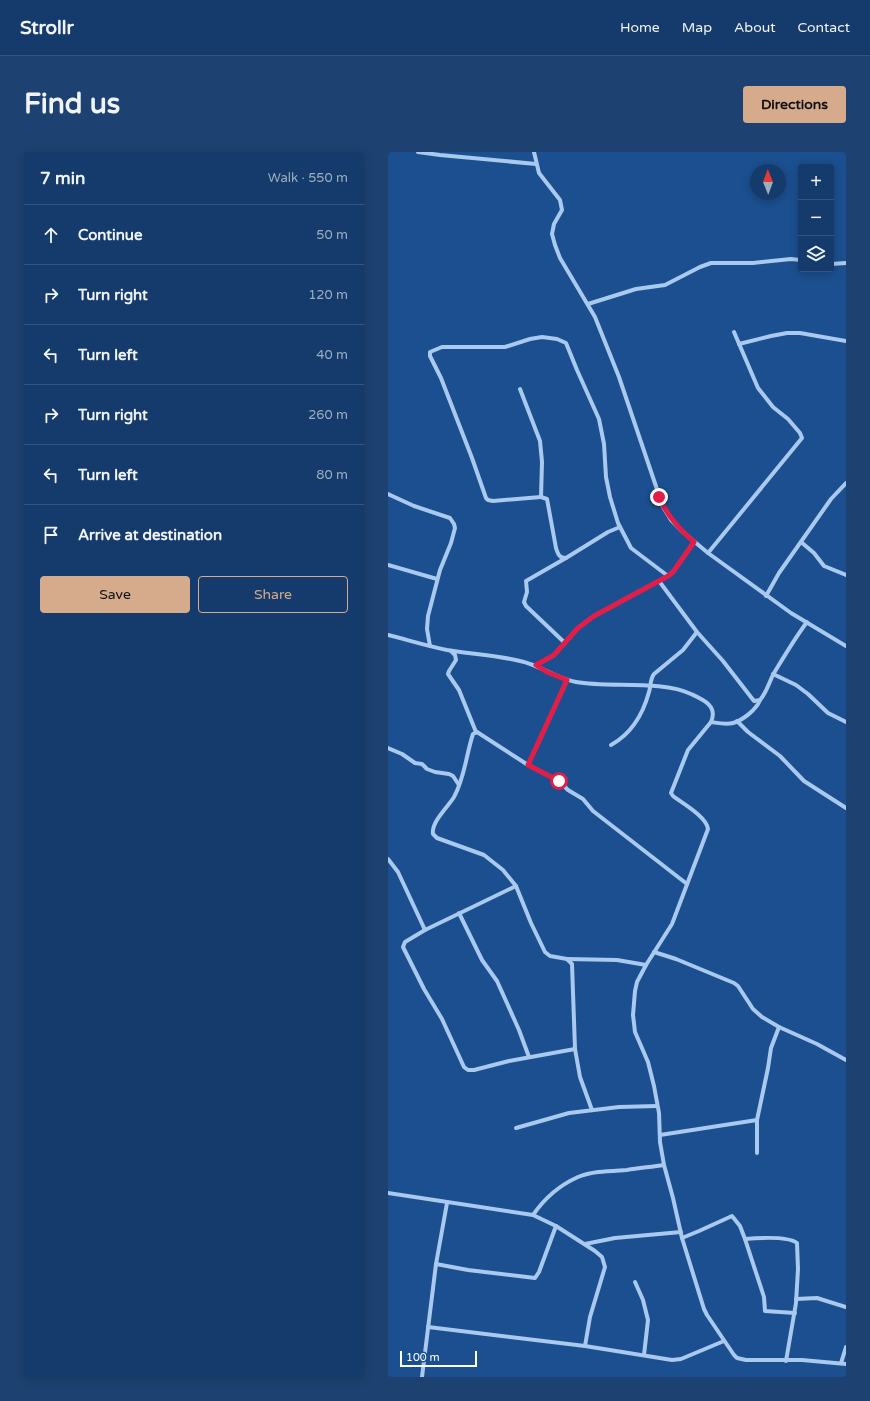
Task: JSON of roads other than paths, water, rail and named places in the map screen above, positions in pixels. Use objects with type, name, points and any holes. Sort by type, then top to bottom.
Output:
[{"type":"street","points":[[418,152],[472,159],[536,164]]},
{"type":"street","points":[[534,152],[539,172],[560,200],[562,205],[562,210],[554,224],[552,234],[555,245],[560,258],[595,317],[619,377],[663,507],[671,520],[694,542],[766,596],[846,646]]},
{"type":"street","points":[[588,304],[636,289],[665,285],[711,263],[753,263],[791,259],[798,260]]},
{"type":"street","points":[[834,264],[846,263]]},
{"type":"street","points":[[708,553],[802,438],[800,433],[788,419],[773,407],[758,388],[734,332]]},
{"type":"street","points":[[739,344],[787,333],[800,333],[846,341]]},
{"type":"street","points":[[566,558],[560,557],[556,548],[547,499],[541,497],[493,501],[486,498],[472,458],[430,356],[430,352],[442,346],[505,347],[530,339],[542,337],[557,339],[566,343],[599,419],[604,444],[606,477],[610,497],[620,528],[631,548],[668,576]]},
{"type":"street","points":[[520,389],[540,441],[542,462],[541,497]]},
{"type":"street","points":[[766,596],[779,573],[831,499],[846,483]]},
{"type":"street","points":[[388,494],[414,506],[442,514],[450,518],[455,528],[451,543],[437,579],[428,616],[427,629],[430,646]]},
{"type":"street","points":[[565,643],[526,606],[524,602],[527,593],[526,581],[608,532],[620,528]]},
{"type":"street","points":[[536,665],[554,655],[578,628],[594,616],[668,576],[673,572],[694,542]]},
{"type":"street","points":[[801,542],[814,553],[824,566],[846,574]]},
{"type":"street","points":[[388,565],[437,579]]},
{"type":"street","points":[[659,581],[697,632],[723,661],[753,700],[760,700]]},
{"type":"street","points":[[711,722],[727,724],[737,721],[754,709],[768,689],[774,674],[792,643],[807,622]]},
{"type":"street","points":[[611,745],[619,740],[635,723],[646,704],[654,674],[683,650],[697,632]]},
{"type":"street","points":[[388,635],[451,651],[510,659],[536,665],[547,672],[567,680],[675,689],[691,694],[711,706],[713,711],[711,722],[688,750],[671,792],[673,796],[694,811],[706,823],[708,829],[672,924],[637,982],[633,1015],[635,1032],[648,1062],[657,1106],[664,1165],[682,1238],[704,1309],[724,1341],[734,1355],[741,1359],[786,1361],[802,1360],[844,1363],[846,1347]]},
{"type":"street","points":[[451,651],[455,655],[456,660],[448,674],[460,690],[476,732],[528,765],[559,781],[568,790],[582,799],[593,811],[687,884]]},
{"type":"street","points":[[774,674],[796,685],[828,713],[846,722]]},
{"type":"street","points":[[528,765],[567,680]]},
{"type":"street","points":[[737,721],[748,732],[780,756],[804,781],[846,808]]},
{"type":"street","points":[[476,732],[473,734],[469,746],[459,785],[453,798],[433,827],[432,834],[438,838],[484,855],[503,870],[516,886],[545,952],[550,956],[617,960],[646,965]]},
{"type":"street","points":[[388,748],[402,754],[415,763],[422,764],[427,769],[453,776],[459,785]]},
{"type":"street","points":[[388,859],[398,872],[425,930]]},
{"type":"street","points":[[516,886],[459,912],[425,930],[405,942],[403,947],[424,989],[442,1019],[464,1067],[468,1070],[474,1070],[529,1057],[576,1050]]},
{"type":"street","points":[[459,912],[482,960],[497,981],[519,1030],[529,1057]]},
{"type":"street","points":[[654,952],[676,959],[734,983],[738,986],[753,1009],[759,1014],[779,1027],[817,1044],[846,1060]]},
{"type":"street","points":[[567,958],[572,964],[576,1050],[580,1077],[592,1110]]},
{"type":"street","points":[[757,1153],[757,1120],[771,1048],[779,1027]]},
{"type":"street","points":[[516,1128],[555,1116],[592,1110],[657,1106]]},
{"type":"street","points":[[660,1136],[757,1120]]},
{"type":"street","points":[[533,1215],[545,1200],[553,1193],[579,1177],[598,1173],[664,1165]]},
{"type":"street","points":[[388,1193],[533,1215],[556,1226],[585,1244],[602,1257],[605,1267],[590,1317],[584,1346]]},
{"type":"street","points":[[422,1377],[436,1264],[447,1203]]},
{"type":"street","points":[[682,1238],[700,1232],[732,1216],[740,1226],[745,1239],[764,1297],[765,1311],[795,1313]]},
{"type":"street","points":[[436,1264],[475,1271],[535,1278],[539,1272],[556,1226]]},
{"type":"street","points":[[585,1244],[615,1238],[681,1232]]},
{"type":"street","points":[[745,1239],[765,1238],[790,1240],[797,1243],[798,1269],[795,1313],[786,1361]]},
{"type":"street","points":[[636,1282],[643,1300],[648,1320],[644,1355]]},
{"type":"street","points":[[796,1299],[817,1298],[846,1307]]},
{"type":"street","points":[[428,1327],[584,1346],[672,1360],[681,1359],[724,1341]]}]
